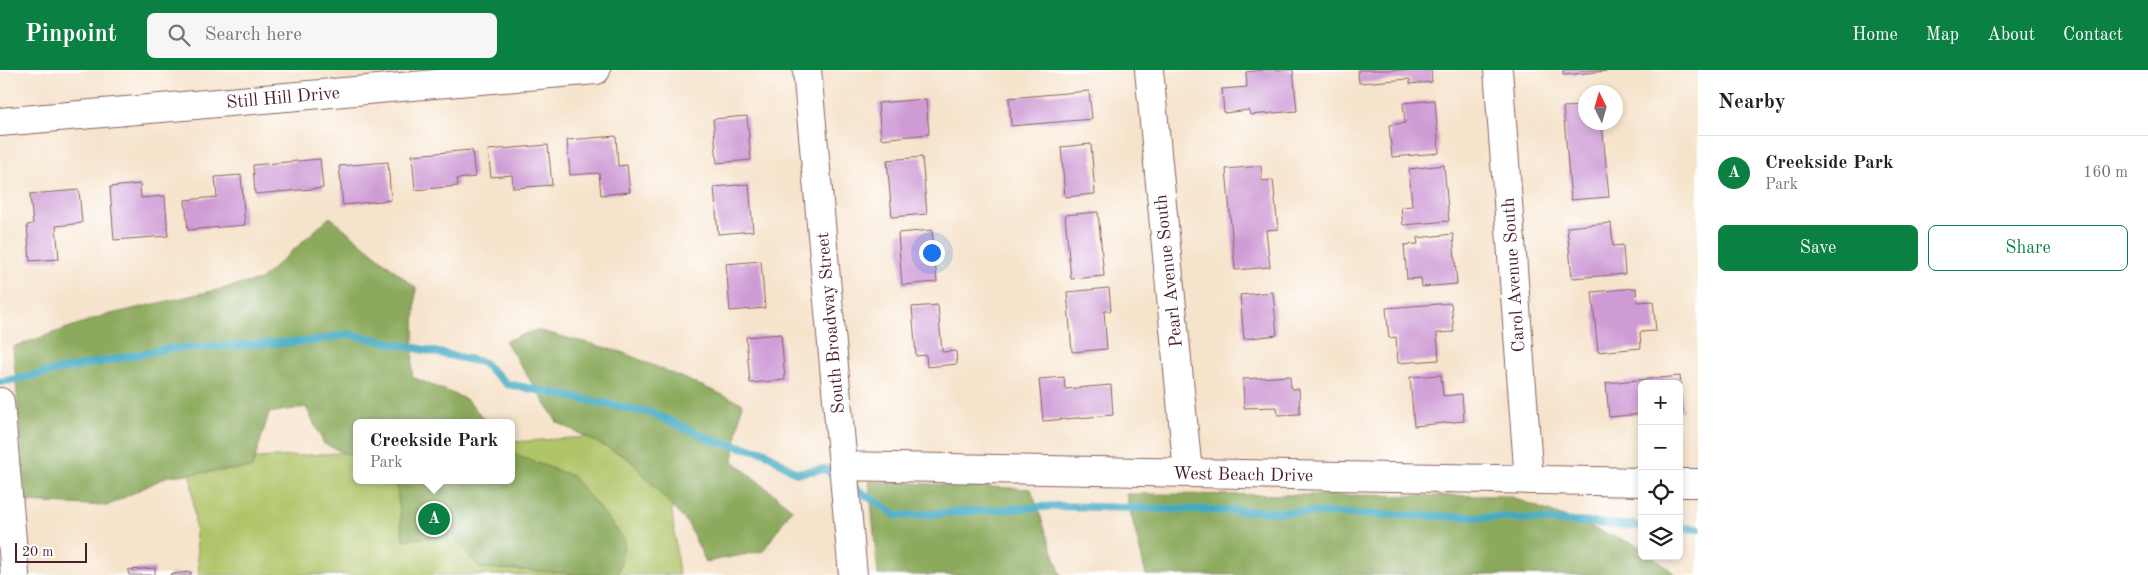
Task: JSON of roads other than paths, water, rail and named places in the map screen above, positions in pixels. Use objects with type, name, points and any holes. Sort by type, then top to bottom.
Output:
[{"type":"street","name":"Still Hill Drive","points":[[0,122],[596,70]]},
{"type":"street","name":"South Broadway Street","points":[[807,70],[854,575]]},
{"type":"street","name":"Pearl Avenue South","points":[[1149,70],[1188,473]]},
{"type":"street","name":"Carol Avenue South","points":[[1498,70],[1529,480]]},
{"type":"street","points":[[0,402],[15,575]]},
{"type":"street","name":"West Beach Drive","points":[[843,466],[1638,482]]},
{"type":"street","points":[[1683,483],[1698,483]]},
{"type":"waterway","points":[[0,382],[165,349],[315,341],[348,334],[482,362],[507,384],[652,413],[714,441],[765,452],[796,473],[825,469],[838,477]]},
{"type":"waterway","points":[[852,486],[898,516],[1058,506],[1510,518],[1638,526]]},
{"type":"waterway","points":[[1683,528],[1698,529]]},
{"type":"place","name":"Creekside Park","points":[[434,519]]}]
